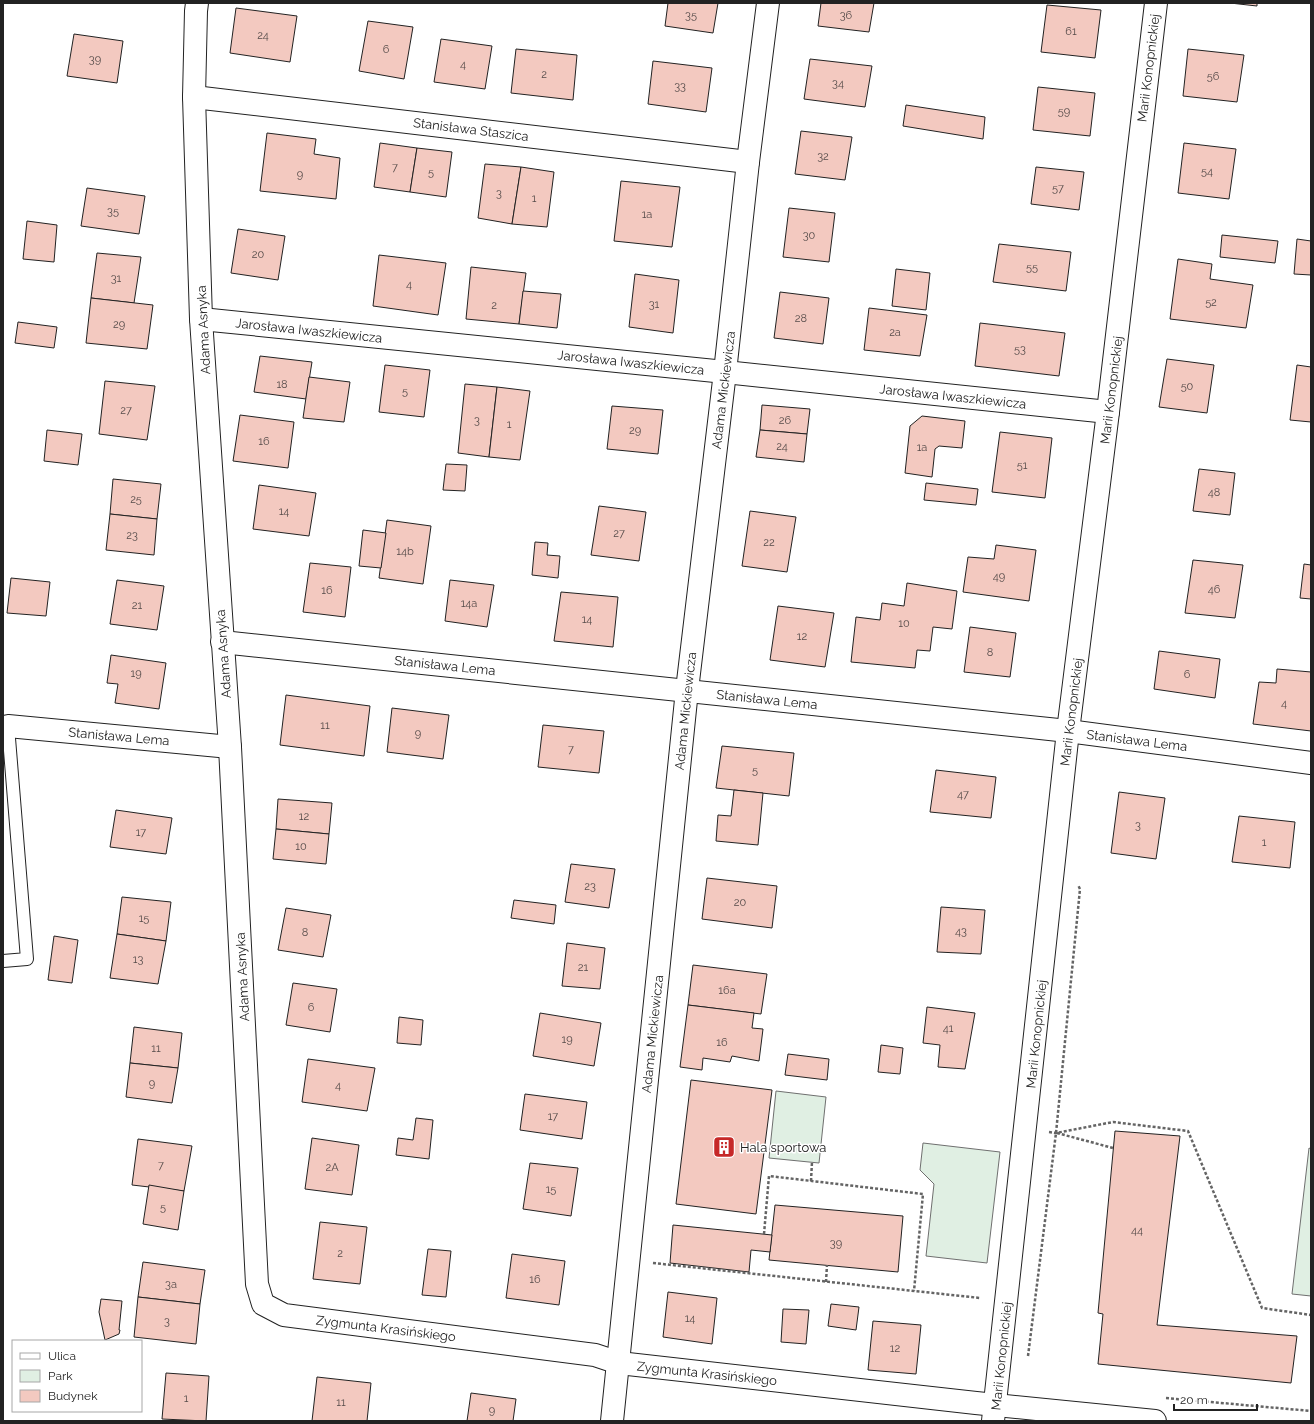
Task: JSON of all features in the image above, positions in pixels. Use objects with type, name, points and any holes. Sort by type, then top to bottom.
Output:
[{"type":"street","name":"Adama Asnyka","points":[[197,3],[194,97],[201,320],[230,747],[257,1284],[263,1304]]},
{"type":"street","name":"Adama Mickiewicza","points":[[612,1421],[687,690],[725,372],[748,162],[768,3]]},
{"type":"street","name":"Marii Konopnickiej","points":[[995,1413],[1068,732],[1108,412],[1156,3]]},
{"type":"street","name":"Stanisława Staszica","points":[[194,97],[748,162]]},
{"type":"street","name":"Jarosława Iwaszkiewicza","points":[[201,320],[1108,412]]},
{"type":"street","name":"Stanisława Lema","points":[[222,642],[687,690],[1068,732],[1311,763]]},
{"type":"street","name":"Stanisława Lema","points":[[8,726],[230,747]]},
{"type":"street","name":"Zygmunta Krasińskiego","points":[[263,1304],[284,1316],[594,1355],[619,1363],[995,1413],[1155,1421]]},
{"type":"lane","points":[[3,961],[27,959],[8,726]]},
{"type":"path","points":[[1027,1363],[1056,1133],[1080,889],[1054,857]]},
{"type":"path","points":[[1056,1133],[1113,1122],[1188,1131],[1262,1308],[1311,1315]]},
{"type":"path","points":[[1026,1128],[1056,1133],[1113,1148]]},
{"type":"path","points":[[812,1162],[812,1181]]},
{"type":"path","points":[[764,1234],[769,1176],[923,1194],[914,1291]]},
{"type":"path","points":[[629,1261],[1007,1301]]},
{"type":"path","points":[[826,1282],[827,1265]]},
{"type":"path","points":[[1160,1397],[1311,1411]]},
{"type":"green space","points":[[776,1091],[826,1097],[819,1163],[769,1158]]},
{"type":"green space","points":[[923,1143],[1000,1152],[987,1263],[926,1256],[934,1184],[920,1170]]},
{"type":"green space","points":[[1309,1148],[1311,1149],[1311,1296],[1292,1294]]},
{"type":"building","points":[[668,3],[718,3],[713,33],[665,26]]},
{"type":"building","points":[[821,3],[874,3],[869,32],[818,26]]},
{"type":"building","points":[[1230,3],[1257,3],[1257,6]]},
{"type":"building","points":[[1047,5],[1101,10],[1095,58],[1041,52]]},
{"type":"building","points":[[236,8],[297,16],[290,62],[230,53]]},
{"type":"building","points":[[368,21],[413,27],[404,79],[359,71]]},
{"type":"building","points":[[74,34],[123,41],[117,83],[67,76]]},
{"type":"building","points":[[441,39],[492,46],[485,89],[434,82]]},
{"type":"building","points":[[516,49],[577,55],[573,100],[511,93]]},
{"type":"building","points":[[1188,49],[1244,55],[1237,102],[1183,96]]},
{"type":"building","points":[[810,59],[872,66],[865,107],[804,99]]},
{"type":"building","points":[[653,61],[712,68],[706,112],[648,104]]},
{"type":"building","points":[[1038,87],[1095,93],[1090,136],[1033,130]]},
{"type":"building","points":[[906,105],[985,117],[983,139],[903,126]]},
{"type":"building","points":[[801,131],[852,137],[845,180],[795,174]]},
{"type":"building","points":[[267,133],[316,139],[314,154],[340,158],[336,199],[260,191]]},
{"type":"building","points":[[380,143],[417,148],[410,192],[374,187]]},
{"type":"building","points":[[1184,143],[1236,149],[1229,199],[1178,193]]},
{"type":"building","points":[[417,148],[452,152],[446,197],[410,192]]},
{"type":"building","points":[[485,164],[521,167],[512,224],[478,218]]},
{"type":"building","points":[[521,167],[554,172],[547,227],[512,224]]},
{"type":"building","points":[[1036,167],[1084,172],[1079,210],[1031,204]]},
{"type":"building","points":[[621,181],[680,187],[672,247],[614,241]]},
{"type":"building","points":[[87,188],[145,196],[139,234],[81,226]]},
{"type":"building","points":[[789,208],[835,213],[829,262],[783,257]]},
{"type":"building","points":[[27,221],[57,225],[54,262],[23,259]]},
{"type":"building","points":[[238,229],[285,236],[278,280],[231,273]]},
{"type":"building","points":[[1222,235],[1278,241],[1275,263],[1220,257]]},
{"type":"building","points":[[1297,239],[1311,241],[1311,275],[1294,274]]},
{"type":"building","points":[[999,244],[1071,252],[1066,291],[993,282]]},
{"type":"building","points":[[97,253],[141,257],[134,303],[91,298]]},
{"type":"building","points":[[379,255],[446,263],[438,315],[373,306]]},
{"type":"building","points":[[1178,259],[1212,264],[1210,279],[1253,285],[1246,328],[1170,319]]},
{"type":"building","points":[[471,267],[526,273],[519,324],[466,319]]},
{"type":"building","points":[[896,269],[930,273],[926,310],[892,306]]},
{"type":"building","points":[[635,274],[679,280],[673,333],[629,327]]},
{"type":"building","points":[[523,291],[561,294],[557,328],[519,324]]},
{"type":"building","points":[[780,292],[829,298],[823,344],[774,338]]},
{"type":"building","points":[[91,298],[153,305],[147,349],[86,343]]},
{"type":"building","points":[[869,308],[927,315],[920,356],[864,350]]},
{"type":"building","points":[[18,322],[57,327],[54,348],[15,343]]},
{"type":"building","points":[[980,323],[1065,333],[1059,376],[975,366]]},
{"type":"building","points":[[260,356],[312,362],[306,399],[254,392]]},
{"type":"building","points":[[1167,359],[1214,365],[1207,413],[1159,407]]},
{"type":"building","points":[[385,365],[430,370],[424,417],[379,412]]},
{"type":"building","points":[[1297,365],[1311,367],[1311,422],[1290,420]]},
{"type":"building","points":[[309,377],[350,382],[344,422],[303,418]]},
{"type":"building","points":[[105,381],[155,386],[147,440],[99,434]]},
{"type":"building","points":[[465,384],[497,387],[489,457],[458,453]]},
{"type":"building","points":[[497,387],[530,391],[520,460],[489,457]]},
{"type":"building","points":[[762,405],[810,409],[807,434],[760,430]]},
{"type":"building","points":[[612,406],[663,410],[658,454],[607,449]]},
{"type":"building","points":[[240,415],[294,422],[288,468],[233,461]]},
{"type":"building","points":[[922,416],[965,421],[962,448],[939,446],[935,449],[932,477],[905,473],[910,426]]},
{"type":"building","points":[[47,430],[82,434],[78,465],[44,461]]},
{"type":"building","points":[[760,430],[807,434],[804,462],[756,457]]},
{"type":"building","points":[[1000,432],[1052,438],[1045,498],[992,492]]},
{"type":"building","points":[[446,464],[467,465],[465,491],[443,490]]},
{"type":"building","points":[[1199,469],[1235,473],[1230,515],[1193,511]]},
{"type":"building","points":[[113,479],[161,484],[157,519],[110,514]]},
{"type":"building","points":[[926,483],[978,489],[976,505],[924,500]]},
{"type":"building","points":[[259,485],[316,493],[309,536],[253,529]]},
{"type":"building","points":[[599,506],[646,512],[639,561],[591,555]]},
{"type":"building","points":[[750,511],[796,517],[787,572],[742,566]]},
{"type":"building","points":[[110,514],[157,519],[154,555],[106,550]]},
{"type":"building","points":[[387,520],[431,526],[423,584],[379,578]]},
{"type":"building","points":[[363,530],[386,533],[381,568],[359,566]]},
{"type":"building","points":[[535,542],[548,543],[547,555],[560,556],[558,578],[532,575]]},
{"type":"building","points":[[996,545],[1036,550],[1029,601],[963,592],[968,557],[994,559]]},
{"type":"building","points":[[1193,560],[1243,565],[1235,618],[1185,613]]},
{"type":"building","points":[[310,563],[351,567],[345,617],[303,612]]},
{"type":"building","points":[[1304,564],[1311,565],[1311,599],[1300,598]]},
{"type":"building","points":[[11,578],[50,582],[46,616],[7,613]]},
{"type":"building","points":[[117,580],[164,586],[157,630],[110,624]]},
{"type":"building","points":[[450,580],[494,585],[487,627],[445,621]]},
{"type":"building","points":[[907,583],[957,591],[952,629],[933,627],[930,651],[917,650],[915,668],[851,662],[856,617],[880,620],[882,603],[904,606]]},
{"type":"building","points":[[561,592],[618,597],[613,647],[554,641]]},
{"type":"building","points":[[778,606],[834,613],[825,667],[770,660]]},
{"type":"building","points":[[970,627],[1016,633],[1010,677],[964,672]]},
{"type":"building","points":[[1159,651],[1220,659],[1215,698],[1154,689]]},
{"type":"building","points":[[111,655],[166,663],[159,709],[115,703],[118,684],[107,683]]},
{"type":"building","points":[[1277,669],[1311,672],[1311,731],[1253,724],[1259,682],[1276,683]]},
{"type":"building","points":[[286,695],[370,706],[364,756],[280,745]]},
{"type":"building","points":[[392,708],[449,715],[443,759],[387,752]]},
{"type":"building","points":[[543,725],[604,731],[599,773],[538,767]]},
{"type":"building","points":[[722,746],[794,753],[789,796],[716,788]]},
{"type":"building","points":[[936,770],[996,777],[991,818],[930,812]]},
{"type":"building","points":[[734,790],[763,793],[758,845],[716,841],[718,815],[731,816]]},
{"type":"building","points":[[1119,792],[1165,798],[1156,859],[1111,853]]},
{"type":"building","points":[[278,799],[332,803],[329,834],[276,829]]},
{"type":"building","points":[[116,810],[172,818],[166,854],[110,847]]},
{"type":"building","points":[[1239,816],[1295,822],[1290,868],[1232,862]]},
{"type":"building","points":[[276,829],[329,834],[326,864],[273,859]]},
{"type":"building","points":[[571,864],[615,869],[609,908],[565,902]]},
{"type":"building","points":[[707,878],[777,886],[772,928],[702,919]]},
{"type":"building","points":[[122,897],[171,902],[166,941],[117,934]]},
{"type":"building","points":[[514,900],[556,905],[554,924],[511,918]]},
{"type":"building","points":[[941,907],[985,910],[981,954],[937,952]]},
{"type":"building","points":[[286,908],[331,915],[323,957],[278,950]]},
{"type":"building","points":[[117,934],[166,941],[158,984],[110,978]]},
{"type":"building","points":[[54,936],[78,940],[72,983],[48,980]]},
{"type":"building","points":[[567,943],[605,948],[600,989],[562,986]]},
{"type":"building","points":[[693,965],[767,974],[761,1014],[688,1005]]},
{"type":"building","points":[[293,983],[337,989],[330,1032],[286,1025]]},
{"type":"building","points":[[688,1005],[754,1013],[752,1028],[763,1029],[759,1061],[732,1056],[730,1062],[703,1058],[702,1070],[680,1067]]},
{"type":"building","points":[[927,1007],[975,1013],[965,1069],[938,1067],[940,1045],[923,1043]]},
{"type":"building","points":[[540,1013],[601,1023],[594,1066],[533,1056]]},
{"type":"building","points":[[399,1017],[423,1020],[421,1045],[397,1043]]},
{"type":"building","points":[[134,1027],[182,1033],[178,1068],[130,1063]]},
{"type":"building","points":[[881,1045],[903,1048],[900,1074],[878,1072]]},
{"type":"building","points":[[788,1054],[829,1059],[827,1080],[785,1075]]},
{"type":"building","points":[[308,1059],[375,1068],[367,1111],[302,1102]]},
{"type":"building","points":[[130,1063],[178,1068],[172,1103],[126,1097]]},
{"type":"building","name":"Hala sportowa","points":[[691,1080],[772,1090],[756,1214],[676,1204]]},
{"type":"building","points":[[525,1094],[587,1102],[582,1139],[520,1130]]},
{"type":"building","points":[[416,1118],[433,1120],[429,1159],[396,1155],[398,1138],[413,1140]]},
{"type":"building","points":[[1115,1131],[1180,1136],[1157,1325],[1297,1336],[1291,1383],[1098,1364],[1103,1314],[1098,1313]]},
{"type":"building","points":[[312,1138],[359,1145],[352,1195],[305,1189]]},
{"type":"building","points":[[138,1139],[192,1146],[184,1191],[132,1185]]},
{"type":"building","points":[[530,1163],[578,1168],[571,1216],[523,1209]]},
{"type":"building","points":[[149,1185],[184,1191],[178,1230],[143,1224]]},
{"type":"building","points":[[775,1205],[903,1216],[898,1272],[769,1260]]},
{"type":"building","points":[[320,1222],[367,1227],[360,1284],[313,1279]]},
{"type":"building","points":[[673,1225],[772,1235],[770,1252],[751,1250],[749,1272],[670,1263]]},
{"type":"building","points":[[428,1249],[451,1251],[446,1297],[422,1295]]},
{"type":"building","points":[[512,1254],[565,1261],[559,1305],[506,1298]]},
{"type":"building","points":[[143,1262],[205,1270],[200,1304],[138,1297]]},
{"type":"building","points":[[668,1292],[717,1298],[712,1344],[663,1337]]},
{"type":"building","points":[[138,1297],[200,1304],[196,1344],[134,1337]]},
{"type":"building","points":[[101,1299],[122,1301],[119,1334],[105,1340],[99,1312]]},
{"type":"building","points":[[831,1304],[859,1307],[856,1330],[828,1326]]},
{"type":"building","points":[[783,1309],[809,1310],[806,1344],[781,1342]]},
{"type":"building","points":[[873,1321],[921,1325],[916,1374],[868,1370]]},
{"type":"building","points":[[166,1373],[209,1376],[206,1421],[162,1419]]},
{"type":"building","points":[[317,1377],[371,1383],[367,1421],[312,1421]]},
{"type":"building","points":[[471,1393],[516,1399],[513,1421],[467,1421]]},
{"type":"place","name":"Hala sportowa","points":[[724,1147]]}]
